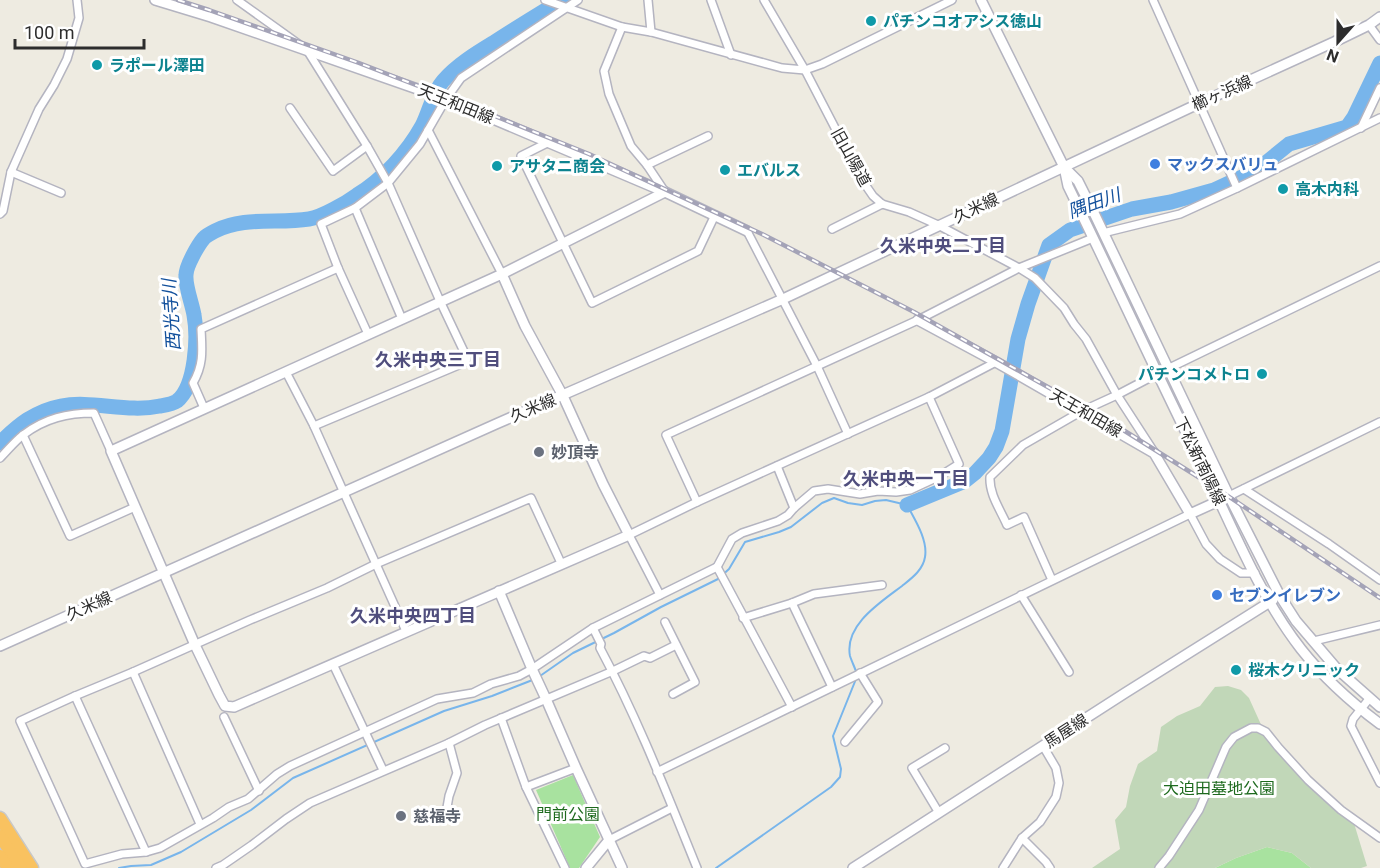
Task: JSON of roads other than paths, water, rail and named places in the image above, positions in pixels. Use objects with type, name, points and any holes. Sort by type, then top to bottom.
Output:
[{"type":"highway","points":[[0,818],[32,868]]},
{"type":"highway","points":[[0,836],[21,868]]},
{"type":"highway","points":[[0,856],[8,868]]},
{"type":"street","points":[[0,214],[3,211],[11,172],[39,109],[67,59],[79,18],[77,0]]},
{"type":"street","name":"天王和田線","points":[[155,0],[211,17],[446,99],[665,192],[747,231]]},
{"type":"street","points":[[237,0],[307,50],[388,183],[467,358],[466,362],[314,426]]},
{"type":"street","points":[[545,0],[622,27],[651,32],[782,68],[805,70],[822,64],[952,0]]},
{"type":"street","points":[[368,334],[321,224],[355,208],[388,183],[420,144],[461,78],[578,0]]},
{"type":"street","points":[[649,0],[651,32]]},
{"type":"street","points":[[711,0],[731,55]]},
{"type":"street","name":"旧山陽道","points":[[764,0],[805,70],[862,180],[873,196],[882,204],[909,212],[938,225],[1019,268],[1035,279],[1065,308],[1155,453]]},
{"type":"street","name":"下松新南陽線","points":[[981,0],[1064,167],[1068,186],[1157,374],[1270,602],[1302,650],[1360,709],[1380,724]]},
{"type":"street","points":[[1153,0],[1237,188]]},
{"type":"street","name":"櫛ヶ浜線","points":[[1064,167],[1369,25],[1380,17]]},
{"type":"street","points":[[1369,25],[1380,40]]},
{"type":"street","points":[[111,451],[502,274],[665,192],[631,146],[609,94],[604,71],[622,27]]},
{"type":"street","points":[[1361,128],[1380,88]]},
{"type":"street","points":[[290,108],[333,171],[367,146]]},
{"type":"street","points":[[1103,231],[1180,214],[1380,118]]},
{"type":"street","points":[[428,130],[502,274],[525,326],[660,595]]},
{"type":"street","points":[[647,165],[708,136]]},
{"type":"street","points":[[549,142],[521,156],[592,303],[698,251],[715,215]]},
{"type":"street","name":"下松新南陽線","points":[[1064,167],[1078,181],[1229,496],[1280,596],[1296,621],[1337,669],[1380,707]]},
{"type":"street","name":"久米線","points":[[0,646],[783,298],[1064,167]]},
{"type":"street","points":[[11,172],[61,193]]},
{"type":"street","points":[[832,229],[882,204]]},
{"type":"street","points":[[355,208],[402,320]]},
{"type":"street","points":[[747,231],[818,366],[848,434]]},
{"type":"street","points":[[697,502],[666,435],[918,320],[1019,268],[1093,237]]},
{"type":"street","points":[[1052,580],[1024,517],[1007,525],[990,486],[990,477],[1023,445],[1082,411],[1380,266]]},
{"type":"street","points":[[204,408],[193,383],[202,361],[201,328],[338,268]]},
{"type":"street","name":"天王和田線","points":[[918,320],[1155,453]]},
{"type":"street","points":[[0,458],[23,435],[39,425],[59,416],[94,413],[195,645],[225,706],[234,707],[629,535],[929,397],[996,362]]},
{"type":"street","points":[[286,372],[314,426],[406,631]]},
{"type":"street","points":[[561,563],[531,498],[20,721],[85,864],[122,854],[160,848],[229,807],[248,799],[290,766],[437,699],[473,693],[532,669],[593,628],[717,567],[732,539],[742,533],[778,521],[814,491],[828,489],[860,494],[878,491],[896,492],[910,490],[940,476],[959,464],[929,397]]},
{"type":"street","points":[[657,772],[1380,423]]},
{"type":"street","points":[[23,435],[70,536],[135,507]]},
{"type":"street","points":[[1155,453],[1206,544],[1220,559],[1241,573],[1255,573]]},
{"type":"street","points":[[777,466],[794,508]]},
{"type":"street","points":[[1245,489],[1380,580]]},
{"type":"street","points":[[717,567],[792,707]]},
{"type":"street","points":[[743,618],[814,594],[882,585]]},
{"type":"street","points":[[499,591],[622,868]]},
{"type":"street","points":[[1021,596],[1069,672]]},
{"type":"street","name":"馬屋線","points":[[853,868],[1280,596]]},
{"type":"street","points":[[792,603],[832,687]]},
{"type":"street","points":[[665,622],[695,682],[673,694]]},
{"type":"street","points":[[1314,641],[1380,625]]},
{"type":"street","points":[[593,628],[602,644],[600,648],[613,672],[697,868]]},
{"type":"street","points":[[222,867],[310,803],[449,743],[485,724],[613,672],[644,656],[650,658],[676,645]]},
{"type":"street","points":[[333,664],[383,770]]},
{"type":"street","points":[[133,672],[200,824]]},
{"type":"street","points":[[845,742],[878,702],[860,673]]},
{"type":"street","points":[[75,696],[146,852]]},
{"type":"street","points":[[1369,699],[1353,719],[1351,726],[1380,783]]},
{"type":"street","points":[[224,717],[259,791]]},
{"type":"street","points":[[501,718],[526,787],[565,868]]},
{"type":"street","points":[[1159,868],[1175,848],[1199,810],[1226,747],[1234,737],[1251,728],[1266,732],[1308,780],[1341,810],[1380,838]]},
{"type":"street","points":[[446,813],[457,773],[449,743]]},
{"type":"street","points":[[1002,868],[1022,838],[1040,822],[1056,797],[1059,783],[1056,768],[1043,746]]},
{"type":"street","points":[[939,813],[912,768],[945,748]]},
{"type":"street","points":[[526,787],[576,768]]},
{"type":"street","points":[[586,868],[609,840],[672,808]]},
{"type":"street","points":[[1022,838],[1050,868]]},
{"type":"waterway","name":"西光寺川","points":[[0,443],[13,430],[43,411],[52,408],[85,404],[148,408],[177,401],[188,384],[194,360],[195,324],[186,279],[187,271],[204,238],[226,226],[249,222],[314,218],[367,189],[394,165],[409,146],[422,126],[436,91],[448,75],[473,56],[562,0]]},
{"type":"waterway","name":"隅田川","points":[[907,505],[965,481],[989,458],[996,447],[1002,431],[1018,339],[1049,245],[1070,230],[1132,209],[1171,202],[1214,190],[1257,170],[1289,144],[1347,127],[1380,63]]},
{"type":"waterway","points":[[540,676],[573,653],[718,579],[729,569],[745,542],[791,527],[822,503],[834,498],[862,505],[886,500],[907,505],[923,537],[925,557],[916,573],[858,624],[850,645],[850,656],[857,674]]},
{"type":"waterway","points":[[119,868],[151,865],[181,852],[251,810],[293,778],[444,711],[535,679]]},
{"type":"waterway","points":[[716,868],[831,787],[840,777],[841,769],[833,736],[856,679]]},
{"type":"railway","points":[[178,0],[359,63],[470,106],[589,154],[764,235],[914,312],[1112,423],[1219,490],[1380,598]]},
{"type":"place","name":"パチンコオアシス徳山","points":[[871,21]]},
{"type":"place","name":"ラポール澤田","points":[[97,65]]},
{"type":"place","name":"マックスバリュ","points":[[1155,164]]},
{"type":"place","name":"アサタニ商会","points":[[497,166]]},
{"type":"place","name":"エバルス","points":[[725,170]]},
{"type":"place","name":"高木内科","points":[[1283,189]]},
{"type":"place","name":"パチンコメトロ","points":[[1262,374]]},
{"type":"place","name":"妙頂寺","points":[[539,452]]},
{"type":"place","name":"セブンイレブン","points":[[1217,595]]},
{"type":"place","name":"桜木クリニック","points":[[1236,670]]},
{"type":"place","name":"慈福寺","points":[[401,816]]},
{"type":"district","name":"久米中央二丁目","points":[[943,245]]},
{"type":"district","name":"久米中央三丁目","points":[[438,359]]},
{"type":"district","name":"久米中央一丁目","points":[[906,478]]},
{"type":"district","name":"久米中央四丁目","points":[[413,615]]},
{"type":"park label","name":"大迫田墓地公園","points":[[1219,788]]},
{"type":"park label","name":"門前公園","points":[[568,814]]}]
